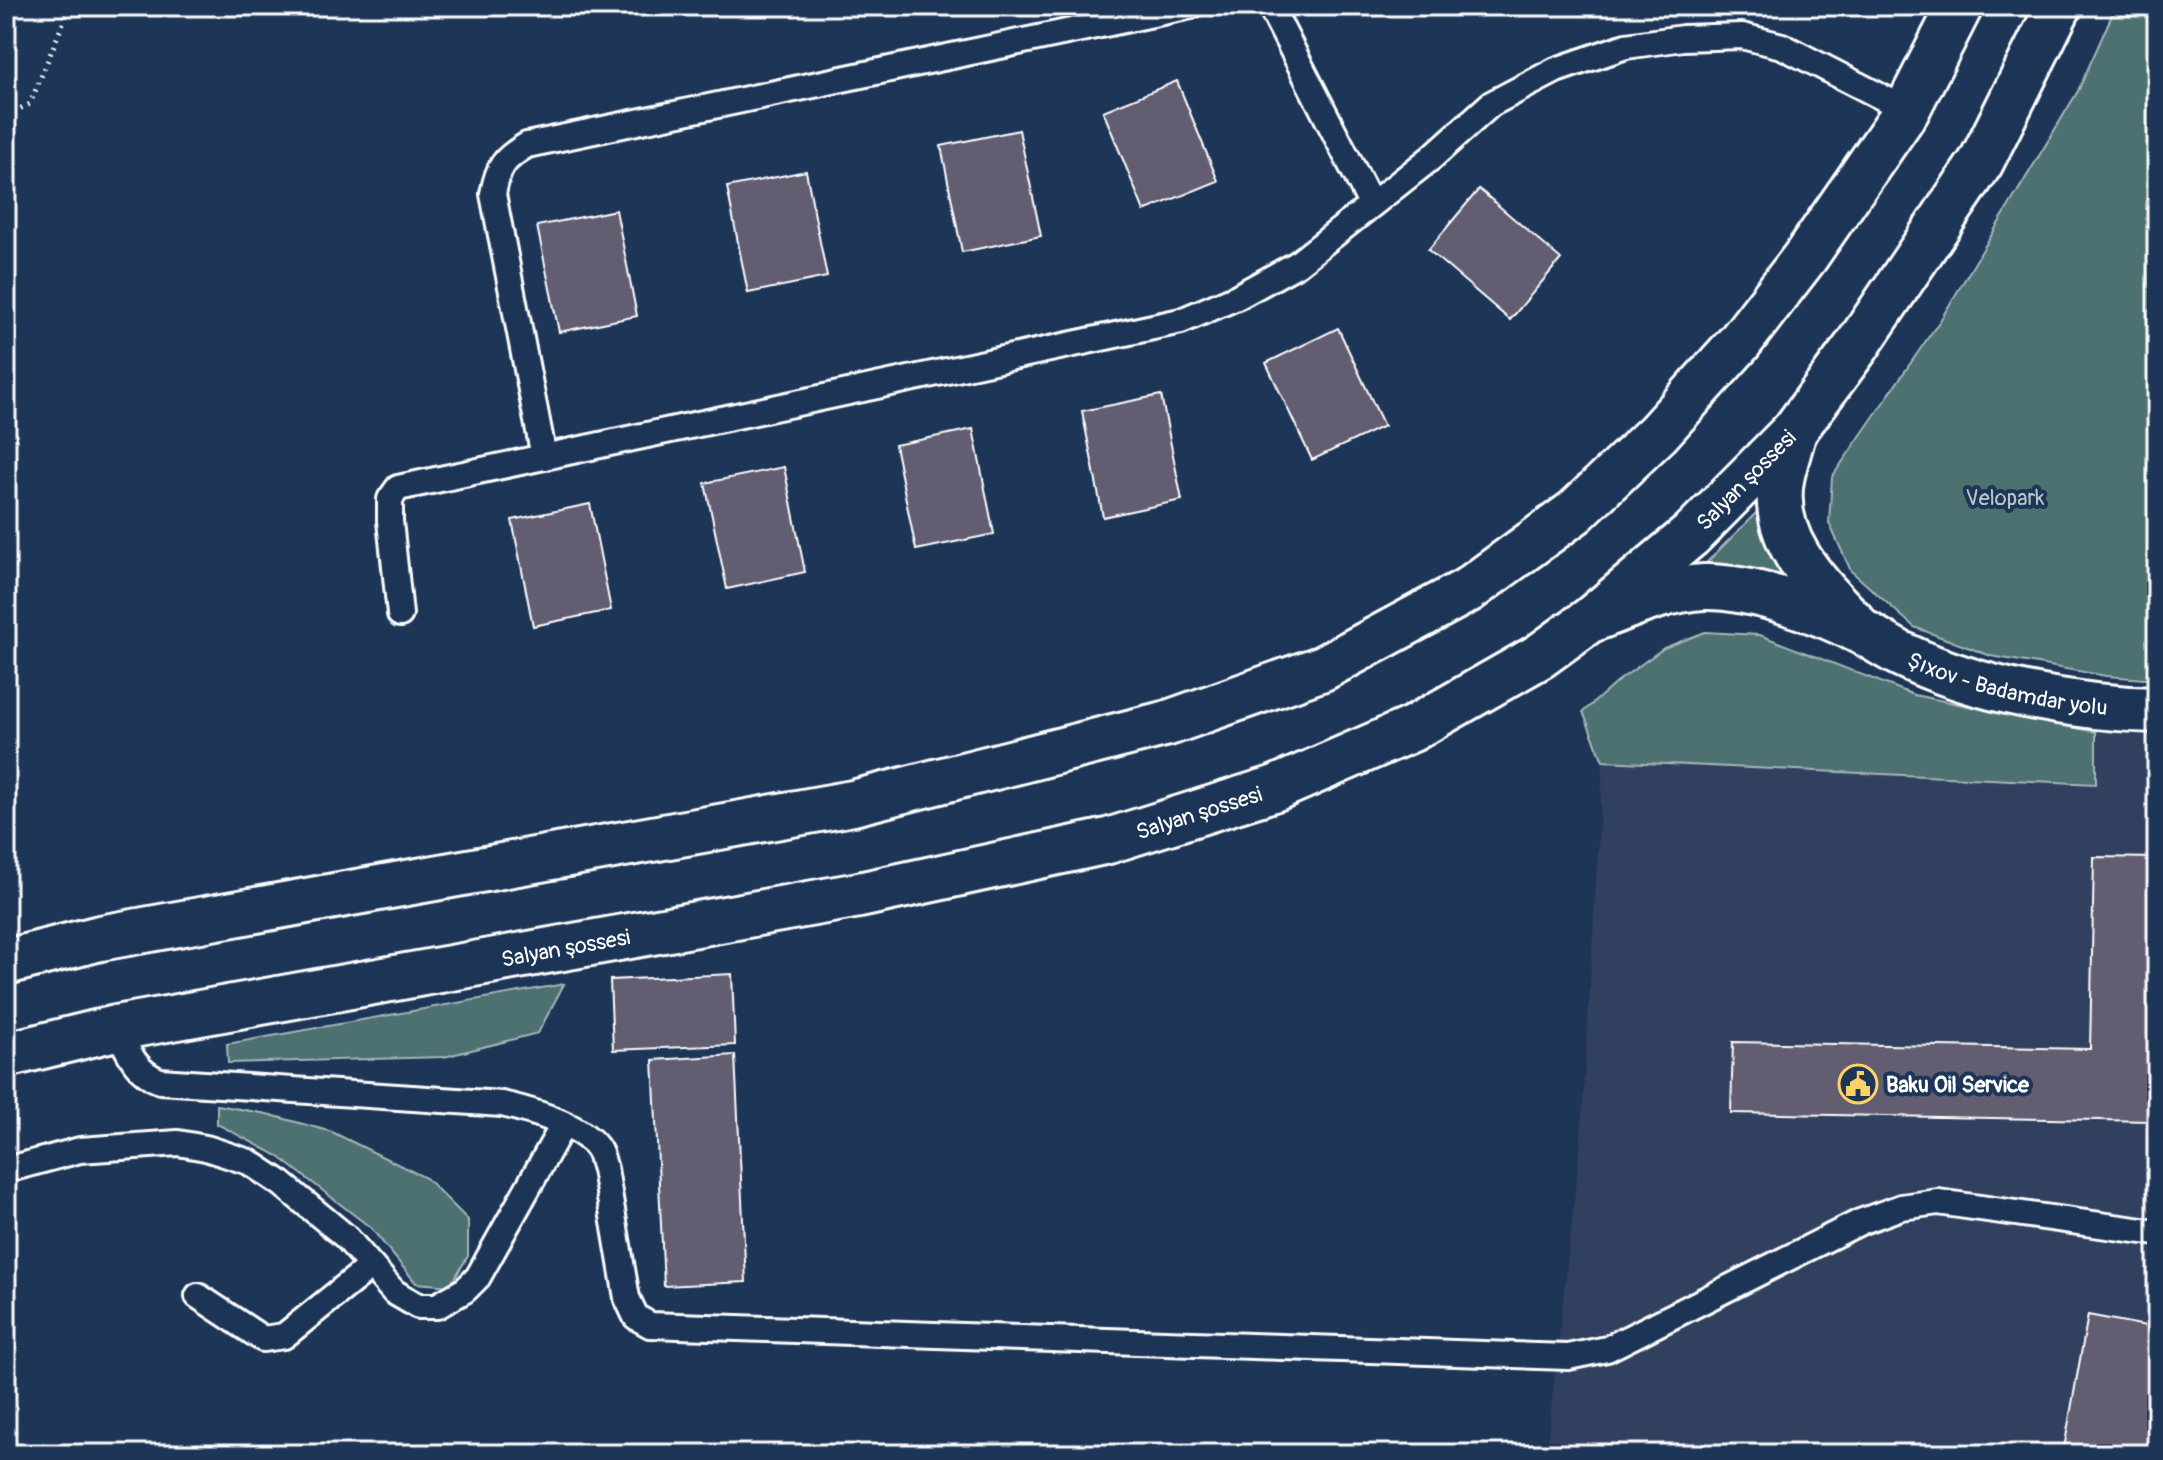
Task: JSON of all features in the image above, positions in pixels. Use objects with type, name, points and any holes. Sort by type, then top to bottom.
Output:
[{"type":"main road","points":[[6,962],[100,938],[853,803],[1168,723],[1323,668],[1468,590],[1575,512],[1658,433],[1739,343],[1806,256],[1907,110],[1960,6]]},
{"type":"main road","name":"Salyan şossesi","points":[[6,1055],[116,1028],[859,895],[1108,841],[1276,788],[1412,729],[1540,656],[1591,619],[1691,535],[1794,431],[1857,346],[1981,162],[2059,6]]},
{"type":"main road","points":[[1794,431],[1781,482],[1782,513],[1790,543],[1811,578],[1864,633]]},
{"type":"main road","points":[[1591,619],[1668,592],[1704,587],[1735,589],[1787,602],[1864,633]]},
{"type":"main road","name":"Şıxov - Badamdar yolu","points":[[1864,633],[1903,655],[1957,676],[2012,691],[2065,702],[2157,710]]},
{"type":"lane","points":[[544,457],[493,194],[497,174],[508,156],[527,145],[1191,6]]},
{"type":"lane","points":[[1270,6],[1371,204]]},
{"type":"lane","points":[[400,614],[390,521],[390,499],[398,488],[1181,321],[1237,297],[1297,264],[1431,158],[1491,104],[1556,70],[1626,46],[1683,38],[1742,36],[1782,46],[1907,110]]},
{"type":"lane","points":[[116,1028],[136,1066],[146,1076],[160,1081],[502,1104],[531,1110],[585,1136],[599,1150],[605,1169],[627,1298],[636,1317],[650,1325],[1568,1357],[1607,1349],[1860,1222],[1901,1207],[1938,1202],[2157,1233]]},
{"type":"lane","points":[[6,1170],[80,1150],[178,1143],[206,1148],[249,1162],[282,1184],[346,1237],[394,1292],[418,1306],[437,1306],[465,1290],[478,1277],[563,1125]]},
{"type":"lane","points":[[198,1296],[263,1339],[284,1336],[371,1266]]},
{"type":"path","points":[[6,115],[30,104],[70,6]]},
{"type":"path","points":[[6,423],[12,461],[6,467]]},
{"type":"shaded area","points":[[2096,732],[2157,733],[2157,1454],[1546,1454],[1581,1138],[1603,761],[2096,784]]},
{"type":"green space","name":"Velopark","points":[[2116,6],[2157,6],[2157,680],[2106,676],[1991,656],[1914,627],[1851,571],[1829,523],[1832,477],[1941,319],[2078,91]]},
{"type":"green space","points":[[1759,510],[1795,585],[1706,563]]},
{"type":"green space","points":[[1705,632],[1760,635],[1914,695],[2096,732],[2096,784],[1603,761],[1583,712],[1618,681],[1664,648]]},
{"type":"green space","points":[[564,984],[538,1033],[444,1057],[228,1063],[227,1044]]},
{"type":"green space","points":[[217,1105],[267,1114],[332,1132],[426,1178],[468,1220],[468,1256],[450,1286],[416,1283],[371,1228],[278,1156],[217,1124]]},
{"type":"building","points":[[1177,81],[1218,181],[1144,211],[1103,111]]},
{"type":"building","points":[[1019,130],[1041,236],[962,252],[941,146]]},
{"type":"building","points":[[806,171],[827,277],[748,293],[727,187]]},
{"type":"building","points":[[1479,189],[1561,259],[1510,320],[1428,250]]},
{"type":"building","points":[[616,210],[637,316],[559,332],[537,226]]},
{"type":"building","points":[[1338,328],[1384,426],[1312,460],[1266,363]]},
{"type":"building","points":[[1161,395],[1182,500],[1103,517],[1082,411]]},
{"type":"building","points":[[973,429],[994,534],[916,550],[895,445]]},
{"type":"building","points":[[784,467],[805,572],[727,589],[705,483]]},
{"type":"building","points":[[590,504],[611,610],[533,626],[512,520]]},
{"type":"building","points":[[2094,857],[2156,858],[2150,1121],[1731,1113],[1733,1042],[2090,1049]]},
{"type":"building","points":[[732,974],[735,1045],[613,1050],[610,980]]},
{"type":"building","points":[[735,1055],[746,1282],[664,1286],[653,1060]]},
{"type":"building","points":[[6,1234],[10,1296],[6,1296]]},
{"type":"building","points":[[2088,1315],[2157,1328],[2157,1454],[2063,1454]]},
{"type":"place","name":"Baku Oil Service","points":[[1858,1084]]}]
